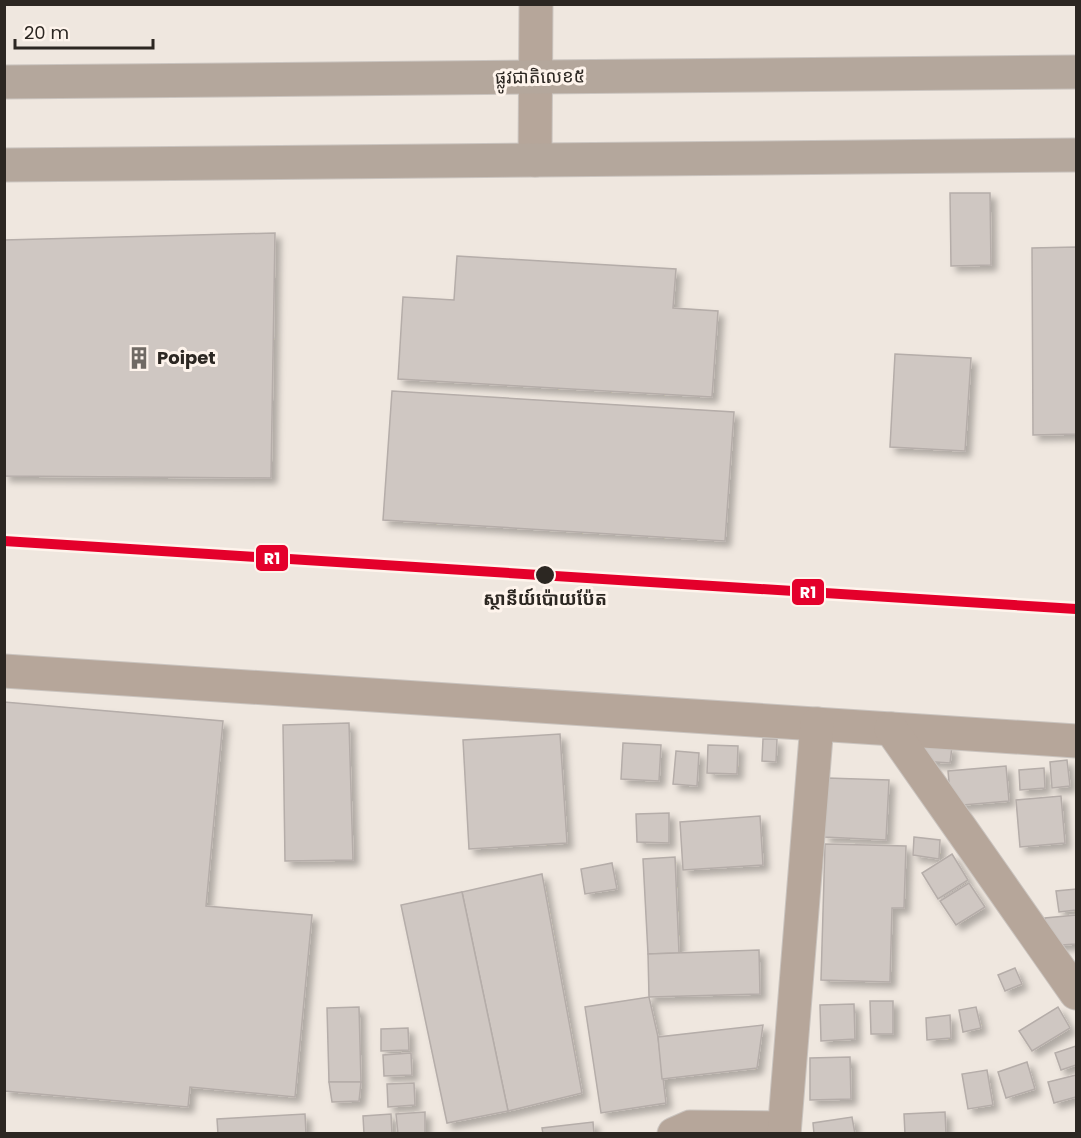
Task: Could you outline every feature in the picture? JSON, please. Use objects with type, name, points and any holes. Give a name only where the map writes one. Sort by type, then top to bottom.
[{"type":"highway","name":"ផ្លូវជាតិលេខ៥","points":[[4,82],[1077,72]]},
{"type":"highway","points":[[4,165],[1077,155]]},
{"type":"street","points":[[534,160],[536,4]]},
{"type":"street","points":[[4,671],[1077,741]]},
{"type":"street","points":[[674,1134],[690,1127],[784,1131],[818,724]]},
{"type":"street","points":[[891,729],[1077,993]]},
{"type":"building","points":[[950,193],[990,193],[991,265],[951,266]]},
{"type":"building","name":"Poipet","points":[[275,233],[271,478],[4,476],[4,240]]},
{"type":"building","points":[[1076,247],[1076,434],[1033,435],[1032,248]]},
{"type":"building","points":[[457,256],[676,269],[673,308],[718,311],[712,397],[398,379],[403,297],[454,300]]},
{"type":"building","points":[[895,354],[971,358],[965,451],[890,447]]},
{"type":"building","points":[[392,391],[734,412],[725,541],[383,520]]},
{"type":"building","points":[[4,702],[223,721],[206,906],[312,915],[295,1097],[190,1087],[188,1107],[4,1091]]},
{"type":"building","points":[[349,723],[353,860],[285,861],[283,725]]},
{"type":"building","points":[[560,734],[567,843],[469,849],[463,740]]},
{"type":"building","points":[[763,739],[777,739],[776,762],[762,761]]},
{"type":"building","points":[[623,743],[661,745],[659,781],[621,779]]},
{"type":"building","points":[[923,744],[952,747],[950,763],[921,761]]},
{"type":"building","points":[[708,745],[738,746],[737,774],[707,773]]},
{"type":"building","points":[[676,751],[699,753],[697,786],[673,784]]},
{"type":"building","points":[[1067,760],[1070,786],[1052,788],[1050,762]]},
{"type":"building","points":[[1006,766],[1009,801],[951,806],[948,771]]},
{"type":"building","points":[[1044,768],[1045,788],[1020,790],[1019,770]]},
{"type":"building","points":[[827,778],[889,780],[886,840],[824,837]]},
{"type":"building","points":[[1061,796],[1065,843],[1020,847],[1016,800]]},
{"type":"building","points":[[669,813],[669,843],[637,842],[636,814]]},
{"type":"building","points":[[760,816],[763,865],[683,870],[680,822]]},
{"type":"building","points":[[914,837],[940,840],[939,859],[913,855]]},
{"type":"building","points":[[825,844],[906,846],[904,908],[892,908],[890,982],[821,980]]},
{"type":"building","points":[[952,854],[968,880],[938,899],[922,873]]},
{"type":"building","points":[[675,857],[679,953],[648,954],[643,859]]},
{"type":"building","points":[[612,863],[617,889],[585,894],[581,869]]},
{"type":"building","points":[[542,874],[582,1093],[508,1111],[462,892]]},
{"type":"building","points":[[969,883],[985,907],[956,925],[940,901]]},
{"type":"building","points":[[1076,889],[1076,910],[1059,912],[1056,891]]},
{"type":"building","points":[[462,892],[508,1111],[447,1123],[401,905]]},
{"type":"building","points":[[1076,915],[1076,944],[1047,946],[1045,918]]},
{"type":"building","points":[[759,950],[760,994],[649,997],[648,954]]},
{"type":"building","points":[[1015,968],[1022,984],[1005,991],[998,975]]},
{"type":"building","points":[[649,997],[658,1037],[666,1103],[601,1113],[585,1007]]},
{"type":"building","points":[[870,1001],[893,1001],[893,1034],[871,1034]]},
{"type":"building","points":[[854,1004],[855,1039],[821,1041],[820,1005]]},
{"type":"building","points":[[359,1007],[361,1082],[329,1082],[327,1008]]},
{"type":"building","points":[[976,1007],[981,1028],[963,1032],[959,1010]]},
{"type":"building","points":[[1058,1007],[1070,1028],[1032,1051],[1019,1031]]},
{"type":"building","points":[[950,1015],[951,1038],[927,1040],[926,1018]]},
{"type":"building","points":[[763,1025],[757,1068],[662,1079],[658,1037]]},
{"type":"building","points":[[408,1028],[409,1050],[381,1051],[381,1029]]},
{"type":"building","points":[[1076,1046],[1076,1065],[1061,1070],[1055,1053]]},
{"type":"building","points":[[411,1053],[412,1075],[384,1076],[383,1055]]},
{"type":"building","points":[[850,1057],[851,1099],[810,1100],[810,1058]]},
{"type":"building","points":[[1027,1062],[1035,1089],[1006,1098],[998,1072]]},
{"type":"building","points":[[987,1070],[993,1105],[968,1109],[962,1074]]},
{"type":"building","points":[[1076,1075],[1076,1097],[1054,1103],[1048,1082]]},
{"type":"building","points":[[329,1082],[361,1082],[359,1101],[332,1102]]},
{"type":"building","points":[[414,1083],[415,1105],[388,1107],[387,1084]]},
{"type":"building","points":[[425,1112],[425,1134],[398,1134],[396,1114]]},
{"type":"building","points":[[945,1112],[946,1134],[905,1134],[904,1114]]},
{"type":"building","points":[[305,1114],[306,1134],[218,1134],[217,1119]]},
{"type":"building","points":[[391,1114],[392,1134],[364,1134],[363,1116]]},
{"type":"building","points":[[852,1117],[855,1134],[814,1134],[813,1123]]},
{"type":"building","points":[[593,1122],[594,1134],[543,1134],[542,1128]]},
{"type":"transit line","name":"R1","points":[[4,541],[1076,609]]},
{"type":"place","name":"Poipet","points":[[139,358]]},
{"type":"place","name":"ស្ថានីយ៍ប៉ោយប៉ែត","points":[[545,575]]}]
